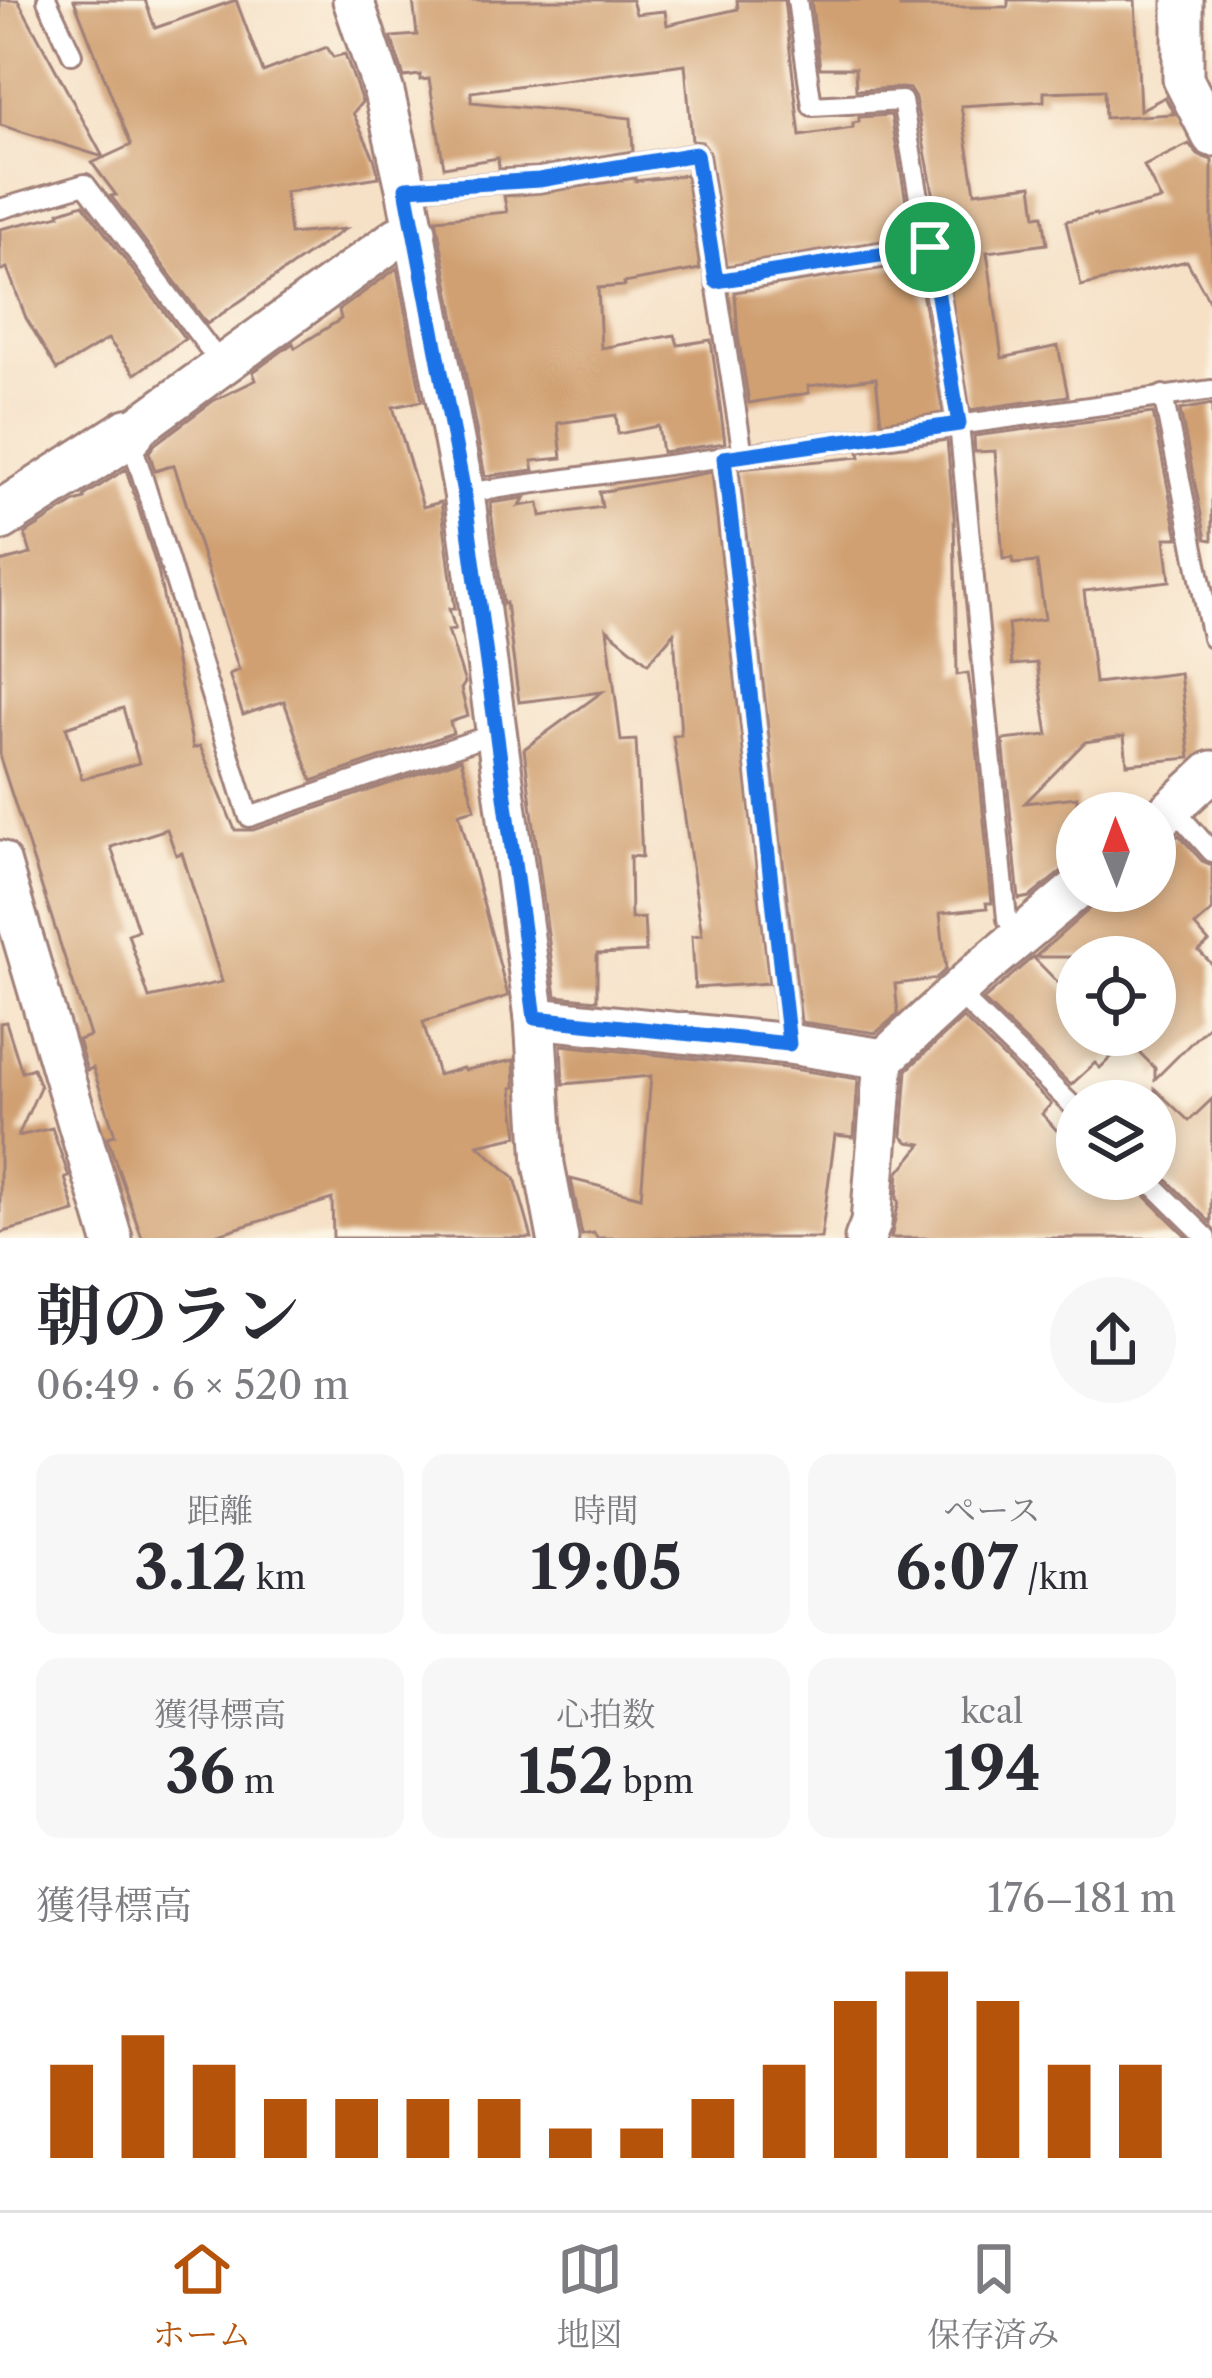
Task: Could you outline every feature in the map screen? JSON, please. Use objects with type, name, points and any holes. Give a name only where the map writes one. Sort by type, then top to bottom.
[{"type":"street","points":[[353,0],[384,92],[416,231],[464,493],[535,1018],[544,1164],[558,1238]]},
{"type":"street","points":[[1183,0],[1190,60],[1184,79],[1212,136]]},
{"type":"street","points":[[0,516],[129,433],[398,237],[416,231]]},
{"type":"street","points":[[1176,804],[1212,770]]},
{"type":"street","points":[[0,861],[112,1238]]},
{"type":"street","points":[[865,1238],[871,1223],[884,1059],[1056,907]]},
{"type":"street","points":[[535,1018],[789,1044],[884,1059]]},
{"type":"lane","points":[[47,0],[72,54]]},
{"type":"lane","points":[[797,0],[812,106],[902,101],[959,424],[1007,919],[1020,937]]},
{"type":"lane","points":[[406,188],[539,180],[696,154],[716,281],[789,1044]]},
{"type":"lane","points":[[0,209],[85,184],[221,364]]},
{"type":"lane","points":[[716,281],[930,247]]},
{"type":"lane","points":[[464,493],[1212,390]]},
{"type":"lane","points":[[1163,395],[1212,638]]},
{"type":"lane","points":[[129,433],[248,817],[496,733]]},
{"type":"lane","points":[[1176,825],[1212,852]]},
{"type":"lane","points":[[956,992],[1056,1090]]},
{"type":"lane","points":[[1168,1200],[1207,1238]]},
{"type":"building","points":[[0,0],[18,0],[103,157],[0,125]]},
{"type":"building","points":[[74,0],[145,0],[155,28],[236,0],[263,72],[327,47],[333,57],[345,54],[362,102],[353,113],[379,177],[285,192],[290,234],[345,229],[207,324],[111,196],[116,195],[92,163],[131,145]]},
{"type":"building","points":[[413,0],[632,0],[636,14],[665,11],[667,25],[738,9],[737,0],[784,0],[800,136],[853,128],[859,117],[891,115],[912,236],[727,266],[709,152],[702,142],[692,141],[685,64],[471,92],[471,102],[631,118],[633,151],[537,167],[499,169],[498,158],[444,167],[429,79],[404,77],[391,37],[417,35]]},
{"type":"building","points":[[811,0],[900,0],[900,7],[1008,7],[1008,0],[1135,0],[1140,110],[1165,97],[1174,114],[1105,118],[1104,90],[1044,92],[1044,101],[961,106],[975,192],[1032,185],[1036,216],[1043,215],[1047,244],[987,252],[1002,358],[1058,346],[1068,396],[970,410],[915,98],[902,88],[856,90],[855,68],[820,68]]},
{"type":"building","points":[[1189,144],[1198,155],[1212,160],[1212,306],[1187,261],[1081,286],[1066,221],[1161,200],[1144,166]]},
{"type":"building","points":[[686,175],[700,269],[598,288],[601,348],[675,335],[678,345],[711,340],[725,443],[662,452],[658,426],[618,434],[616,415],[558,423],[562,458],[532,461],[534,470],[485,476],[436,219],[507,212],[504,196]]},
{"type":"building","points":[[83,204],[185,339],[135,374],[108,339],[57,370],[26,318],[7,268],[0,271],[0,229],[60,215]]},
{"type":"building","points":[[917,263],[943,413],[881,422],[876,378],[808,386],[809,393],[749,403],[735,292]]},
{"type":"building","points":[[397,268],[422,401],[393,407],[423,507],[441,502],[455,609],[449,609],[455,629],[448,630],[465,683],[461,689],[468,716],[450,722],[453,733],[312,781],[284,701],[243,715],[229,674],[239,670],[174,465],[155,471],[149,452],[213,401],[256,380],[253,372],[293,343],[295,348],[341,319],[339,310]]},
{"type":"building","points":[[1212,404],[1212,540],[1206,539],[1180,410]]},
{"type":"building","points":[[1153,413],[1178,538],[1165,538],[1170,581],[1084,591],[1095,683],[1180,673],[1190,758],[1127,764],[1124,736],[1085,742],[1025,803],[1056,799],[1056,876],[1030,897],[1019,899],[1003,740],[1048,735],[1037,663],[1012,665],[1008,624],[1045,619],[1037,562],[1013,564],[1012,558],[1003,559],[995,451],[975,452],[974,436]]},
{"type":"building","points":[[947,440],[954,516],[957,675],[968,673],[992,903],[986,903],[987,908],[940,913],[946,969],[935,979],[895,984],[898,1014],[876,1033],[801,1022],[739,469],[860,457],[859,452]]},
{"type":"building","points":[[126,469],[158,571],[193,748],[200,746],[235,830],[253,830],[461,759],[475,809],[459,813],[508,996],[423,1022],[438,1075],[514,1060],[518,1136],[478,1145],[515,1178],[532,1238],[333,1238],[332,1199],[205,1238],[142,1238],[107,1137],[115,1135],[93,1068],[87,1070],[78,1040],[90,1036],[0,758],[0,562],[31,554],[25,534]],"holes":[[[123,708],[139,763],[82,779],[66,727]],[[167,829],[176,855],[182,853],[222,982],[149,998],[128,934],[138,930],[111,847]]]},
{"type":"building","points":[[712,472],[769,983],[695,988],[692,936],[702,935],[673,736],[681,735],[674,633],[648,663],[607,629],[621,741],[636,740],[642,857],[630,856],[631,919],[644,918],[646,952],[597,954],[597,1000],[556,996],[524,749],[602,692],[519,702],[490,503],[525,498],[519,506],[539,503],[541,516],[602,507],[599,492]]},
{"type":"building","points":[[1179,835],[1202,861],[1212,865],[1212,911],[1195,926],[1209,942],[1199,951],[1212,964],[1212,1022],[1155,1079],[1155,1068],[1143,1056],[1176,1056],[1176,936],[1059,936],[1086,912],[1176,912]]},
{"type":"building","points":[[1056,939],[1056,957],[1035,957]]},
{"type":"building","points":[[1033,957],[1056,981],[1056,1056],[1112,1056],[1100,1068],[1095,1063],[1076,1080],[1066,1080],[983,1000]]},
{"type":"building","points":[[963,1018],[1051,1104],[1042,1114],[1056,1130],[1056,1200],[1149,1200],[1188,1238],[891,1238],[899,1172],[922,1144],[902,1136],[907,1070]]},
{"type":"building","points":[[6,1022],[22,1072],[33,1068],[40,1087],[18,1136],[52,1128],[75,1212],[0,1233],[0,1023]]},
{"type":"building","points":[[561,1045],[858,1079],[854,1137],[835,1135],[821,1238],[582,1235],[571,1179],[641,1197],[651,1076],[563,1084]]},
{"type":"building","points":[[1212,1099],[1211,1223],[1176,1189],[1176,1109],[1189,1121]]},
{"type":"route","points":[[696,154],[716,281],[930,247],[959,424],[724,458],[789,1044],[535,1018],[464,493],[406,188],[539,180],[696,154]]}]
